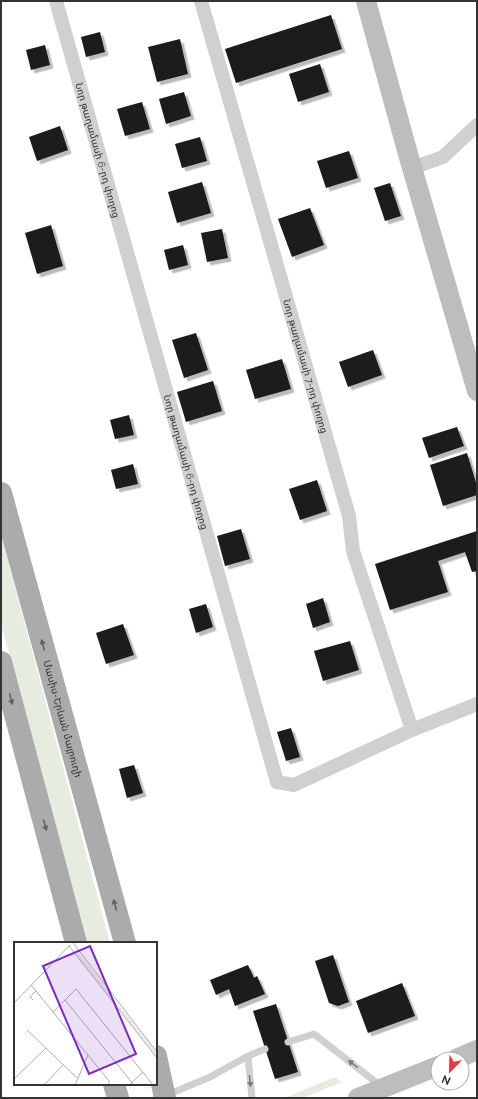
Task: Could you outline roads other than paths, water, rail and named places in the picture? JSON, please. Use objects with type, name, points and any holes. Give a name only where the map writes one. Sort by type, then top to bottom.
[{"type":"main road","points":[[366,1],[412,168],[477,391]]},
{"type":"main road","name":"Մասիս-Երևան մայրուղի","points":[[1,493],[125,942]]},
{"type":"main road","points":[[1,662],[76,942]]},
{"type":"main road","points":[[157,1061],[164,1097]]},
{"type":"main road","points":[[358,1098],[430,1069]]},
{"type":"main road","points":[[114,1085],[118,1098]]},
{"type":"street","name":"Նոր թաղամասի 6-րդ փողոց","points":[[56,1],[277,782],[294,785],[412,730]]},
{"type":"street","name":"Նոր թաղամասի 7-րդ փողոց","points":[[201,1],[349,516],[353,551],[412,730]]},
{"type":"street","points":[[412,168],[443,157],[477,125]]},
{"type":"street","points":[[412,730],[477,704]]},
{"type":"lane","points":[[288,1042],[314,1034],[384,1088]]},
{"type":"lane","points":[[164,1097],[210,1077],[248,1056],[265,1049]]},
{"type":"lane","points":[[248,1056],[252,1098]]}]
